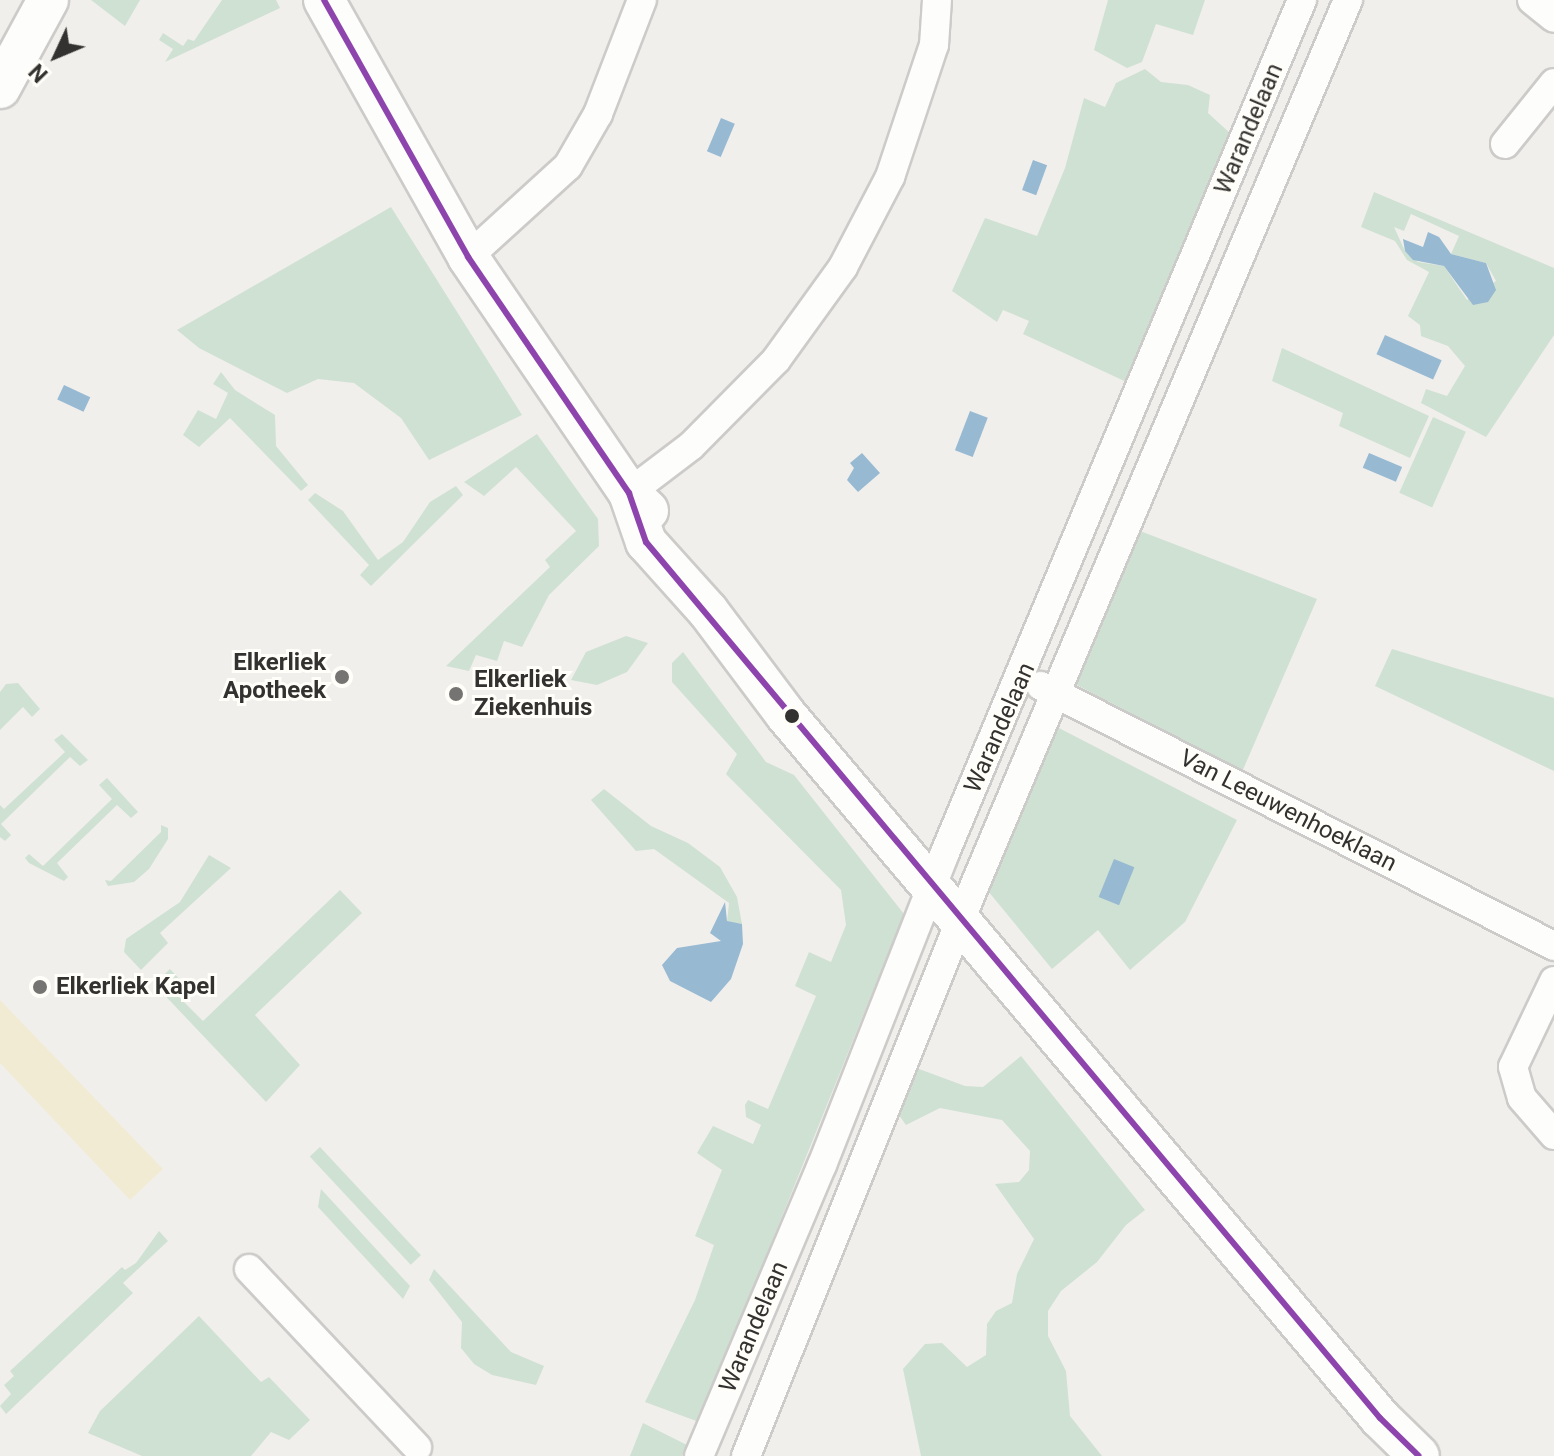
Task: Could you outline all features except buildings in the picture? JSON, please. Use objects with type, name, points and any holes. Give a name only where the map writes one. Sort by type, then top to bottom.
[{"type":"street","points":[[0,88],[48,0]]},
{"type":"street","points":[[324,0],[468,257],[629,493],[646,542],[708,611],[786,715],[1380,1418],[1419,1456]]},
{"type":"street","points":[[468,257],[568,166],[598,114],[642,0]]},
{"type":"street","points":[[629,493],[691,446],[776,360],[843,267],[890,177],[934,45],[937,0]]},
{"type":"street","name":"Warandelaan","points":[[699,1456],[822,1165],[932,885],[1022,677],[1302,0]]},
{"type":"street","name":"Warandelaan","points":[[746,1456],[961,920],[1348,0]]},
{"type":"street","points":[[1532,0],[1554,18]]},
{"type":"street","points":[[1505,144],[1554,83]]},
{"type":"street","name":"Van Leeuwenhoeklaan","points":[[1022,677],[1554,946]]},
{"type":"street","points":[[1554,981],[1513,1067],[1522,1098],[1554,1135]]},
{"type":"street","points":[[249,1269],[417,1447]]},
{"type":"street","points":[[1380,1418],[1397,1456]]},
{"type":"green space","points":[[91,0],[140,0],[125,26]]},
{"type":"green space","points":[[222,0],[276,0],[280,8],[165,62],[173,49],[159,40],[163,33],[183,46],[188,39],[194,41]]},
{"type":"green space","points":[[1108,0],[1205,0],[1193,35],[1156,24],[1142,62],[1127,68],[1094,50]]},
{"type":"green space","points":[[1145,69],[1161,82],[1188,85],[1210,95],[1208,113],[1231,134],[1133,385],[1023,334],[1029,321],[1003,310],[997,322],[952,291],[985,218],[1037,236],[1065,168],[1084,98],[1105,107],[1116,83]]},
{"type":"green space","points":[[1374,192],[1554,268],[1554,335],[1486,437],[1421,403],[1426,389],[1447,396],[1465,366],[1448,346],[1421,336],[1420,325],[1408,316],[1429,272],[1407,260],[1395,241],[1361,227]],"holes":[[[1411,214],[1459,236],[1451,254],[1486,263],[1496,281],[1467,300],[1444,266],[1418,262],[1405,251],[1394,227],[1404,231]]]},
{"type":"green space","points":[[391,207],[522,415],[429,460],[401,418],[354,383],[318,379],[287,393],[199,348],[177,330]]},
{"type":"green space","points":[[1282,348],[1429,416],[1410,458],[1339,426],[1343,413],[1272,381]]},
{"type":"green space","points":[[221,372],[235,390],[275,415],[276,446],[308,485],[301,491],[230,418],[199,447],[183,435],[198,410],[216,419],[228,393],[213,384]]},
{"type":"green space","points":[[1433,417],[1466,432],[1432,507],[1399,493]]},
{"type":"green space","points":[[537,434],[598,519],[599,546],[549,595],[522,647],[504,641],[497,661],[476,655],[469,671],[446,666],[550,567],[545,560],[576,531],[516,467],[484,496],[464,482]]},
{"type":"green space","points":[[456,486],[463,495],[371,586],[360,575],[369,565],[308,500],[315,493],[343,511],[378,560],[403,542],[430,502]]},
{"type":"green space","points":[[1135,529],[1317,599],[1242,772],[1075,684]]},
{"type":"green space","points":[[626,636],[648,643],[627,672],[597,685],[571,680],[586,652]]},
{"type":"green space","points":[[1392,649],[1554,698],[1554,771],[1375,686]]},
{"type":"green space","points":[[683,652],[766,762],[794,775],[904,914],[699,1422],[645,1402],[695,1300],[714,1245],[695,1236],[722,1170],[697,1153],[713,1126],[753,1144],[761,1125],[746,1117],[745,1105],[748,1100],[768,1109],[816,996],[795,986],[809,952],[831,962],[846,925],[841,890],[726,774],[737,754],[672,682],[672,663]]},
{"type":"green space","points":[[18,683],[40,709],[32,717],[23,707],[0,730],[0,692],[6,684]]},
{"type":"green space","points":[[1057,727],[1237,820],[1185,922],[1130,970],[1098,930],[1052,969],[988,891]]},
{"type":"green space","points":[[62,734],[88,760],[80,766],[70,757],[1,824],[11,835],[5,841],[0,837],[0,805],[4,809],[65,752],[54,740]]},
{"type":"green space","points":[[107,778],[138,812],[131,818],[117,805],[57,863],[68,877],[64,881],[29,863],[25,858],[29,854],[43,866],[112,799],[99,785]]},
{"type":"green space","points":[[604,789],[651,826],[688,843],[720,867],[737,897],[742,924],[727,922],[729,903],[654,849],[636,851],[591,800]]},
{"type":"green space","points":[[161,825],[168,828],[168,839],[149,869],[134,882],[108,886],[105,880],[111,881],[161,832]]},
{"type":"green space","points":[[209,855],[231,868],[160,933],[168,943],[141,970],[124,952],[126,939],[180,902]]},
{"type":"green space","points":[[340,890],[362,913],[255,1015],[300,1065],[266,1102],[154,984],[170,969],[185,985],[176,994],[203,1021]]},
{"type":"green space","points":[[1021,1056],[1145,1210],[1126,1225],[1097,1262],[1061,1291],[1048,1311],[1048,1336],[1066,1371],[1070,1416],[1102,1456],[921,1456],[903,1369],[925,1344],[942,1343],[967,1367],[986,1355],[987,1324],[996,1311],[1012,1303],[1017,1274],[1034,1239],[995,1184],[1019,1182],[1029,1170],[1030,1151],[1002,1120],[940,1108],[906,1125],[896,1111],[911,1066],[965,1086],[983,1087]]},
{"type":"green space","points":[[320,1147],[421,1255],[411,1265],[310,1157]]},
{"type":"green space","points":[[321,1189],[410,1286],[403,1299],[318,1207]]},
{"type":"green space","points":[[159,1231],[168,1241],[123,1283],[133,1293],[6,1414],[0,1406],[11,1394],[4,1385],[14,1376],[10,1371],[122,1267],[125,1270],[136,1263]]},
{"type":"green space","points":[[434,1269],[511,1352],[544,1366],[536,1385],[492,1375],[474,1364],[461,1348],[462,1322],[429,1280]]},
{"type":"green space","points":[[199,1316],[261,1382],[269,1377],[310,1420],[289,1440],[271,1432],[251,1456],[142,1456],[88,1433],[100,1411]]},
{"type":"green space","points":[[643,1423],[687,1445],[682,1456],[630,1456]]},
{"type":"sand","points":[[0,1000],[163,1169],[130,1200],[0,1063]]},
{"type":"water","points":[[721,118],[735,124],[721,157],[707,151]]},
{"type":"water","points":[[1033,160],[1047,165],[1036,195],[1022,190]]},
{"type":"water","points":[[1428,232],[1439,237],[1451,254],[1486,263],[1496,290],[1488,302],[1473,305],[1444,266],[1413,260],[1405,251],[1403,239],[1423,247]]},
{"type":"water","points":[[1385,335],[1442,360],[1433,379],[1376,354]]},
{"type":"water","points":[[64,385],[90,397],[84,412],[57,400]]},
{"type":"water","points":[[970,411],[988,418],[973,457],[955,450]]},
{"type":"water","points":[[862,453],[880,473],[858,492],[847,480],[854,468],[850,463]]},
{"type":"water","points":[[1369,453],[1402,467],[1396,482],[1363,468]]},
{"type":"water","points":[[1114,859],[1134,867],[1119,905],[1099,897]]},
{"type":"water","points":[[725,902],[727,921],[742,924],[743,944],[731,979],[711,1002],[670,981],[662,965],[677,948],[721,941],[710,933]]},
{"type":"transit line","points":[[324,0],[468,257],[629,493],[646,542],[1380,1418],[1419,1456]]},
{"type":"place","name":"Elkerliek Apotheek","points":[[342,677]]},
{"type":"place","name":"Elkerliek Ziekenhuis","points":[[456,694]]},
{"type":"place","name":"Elkerliek Kapel","points":[[40,987]]}]
